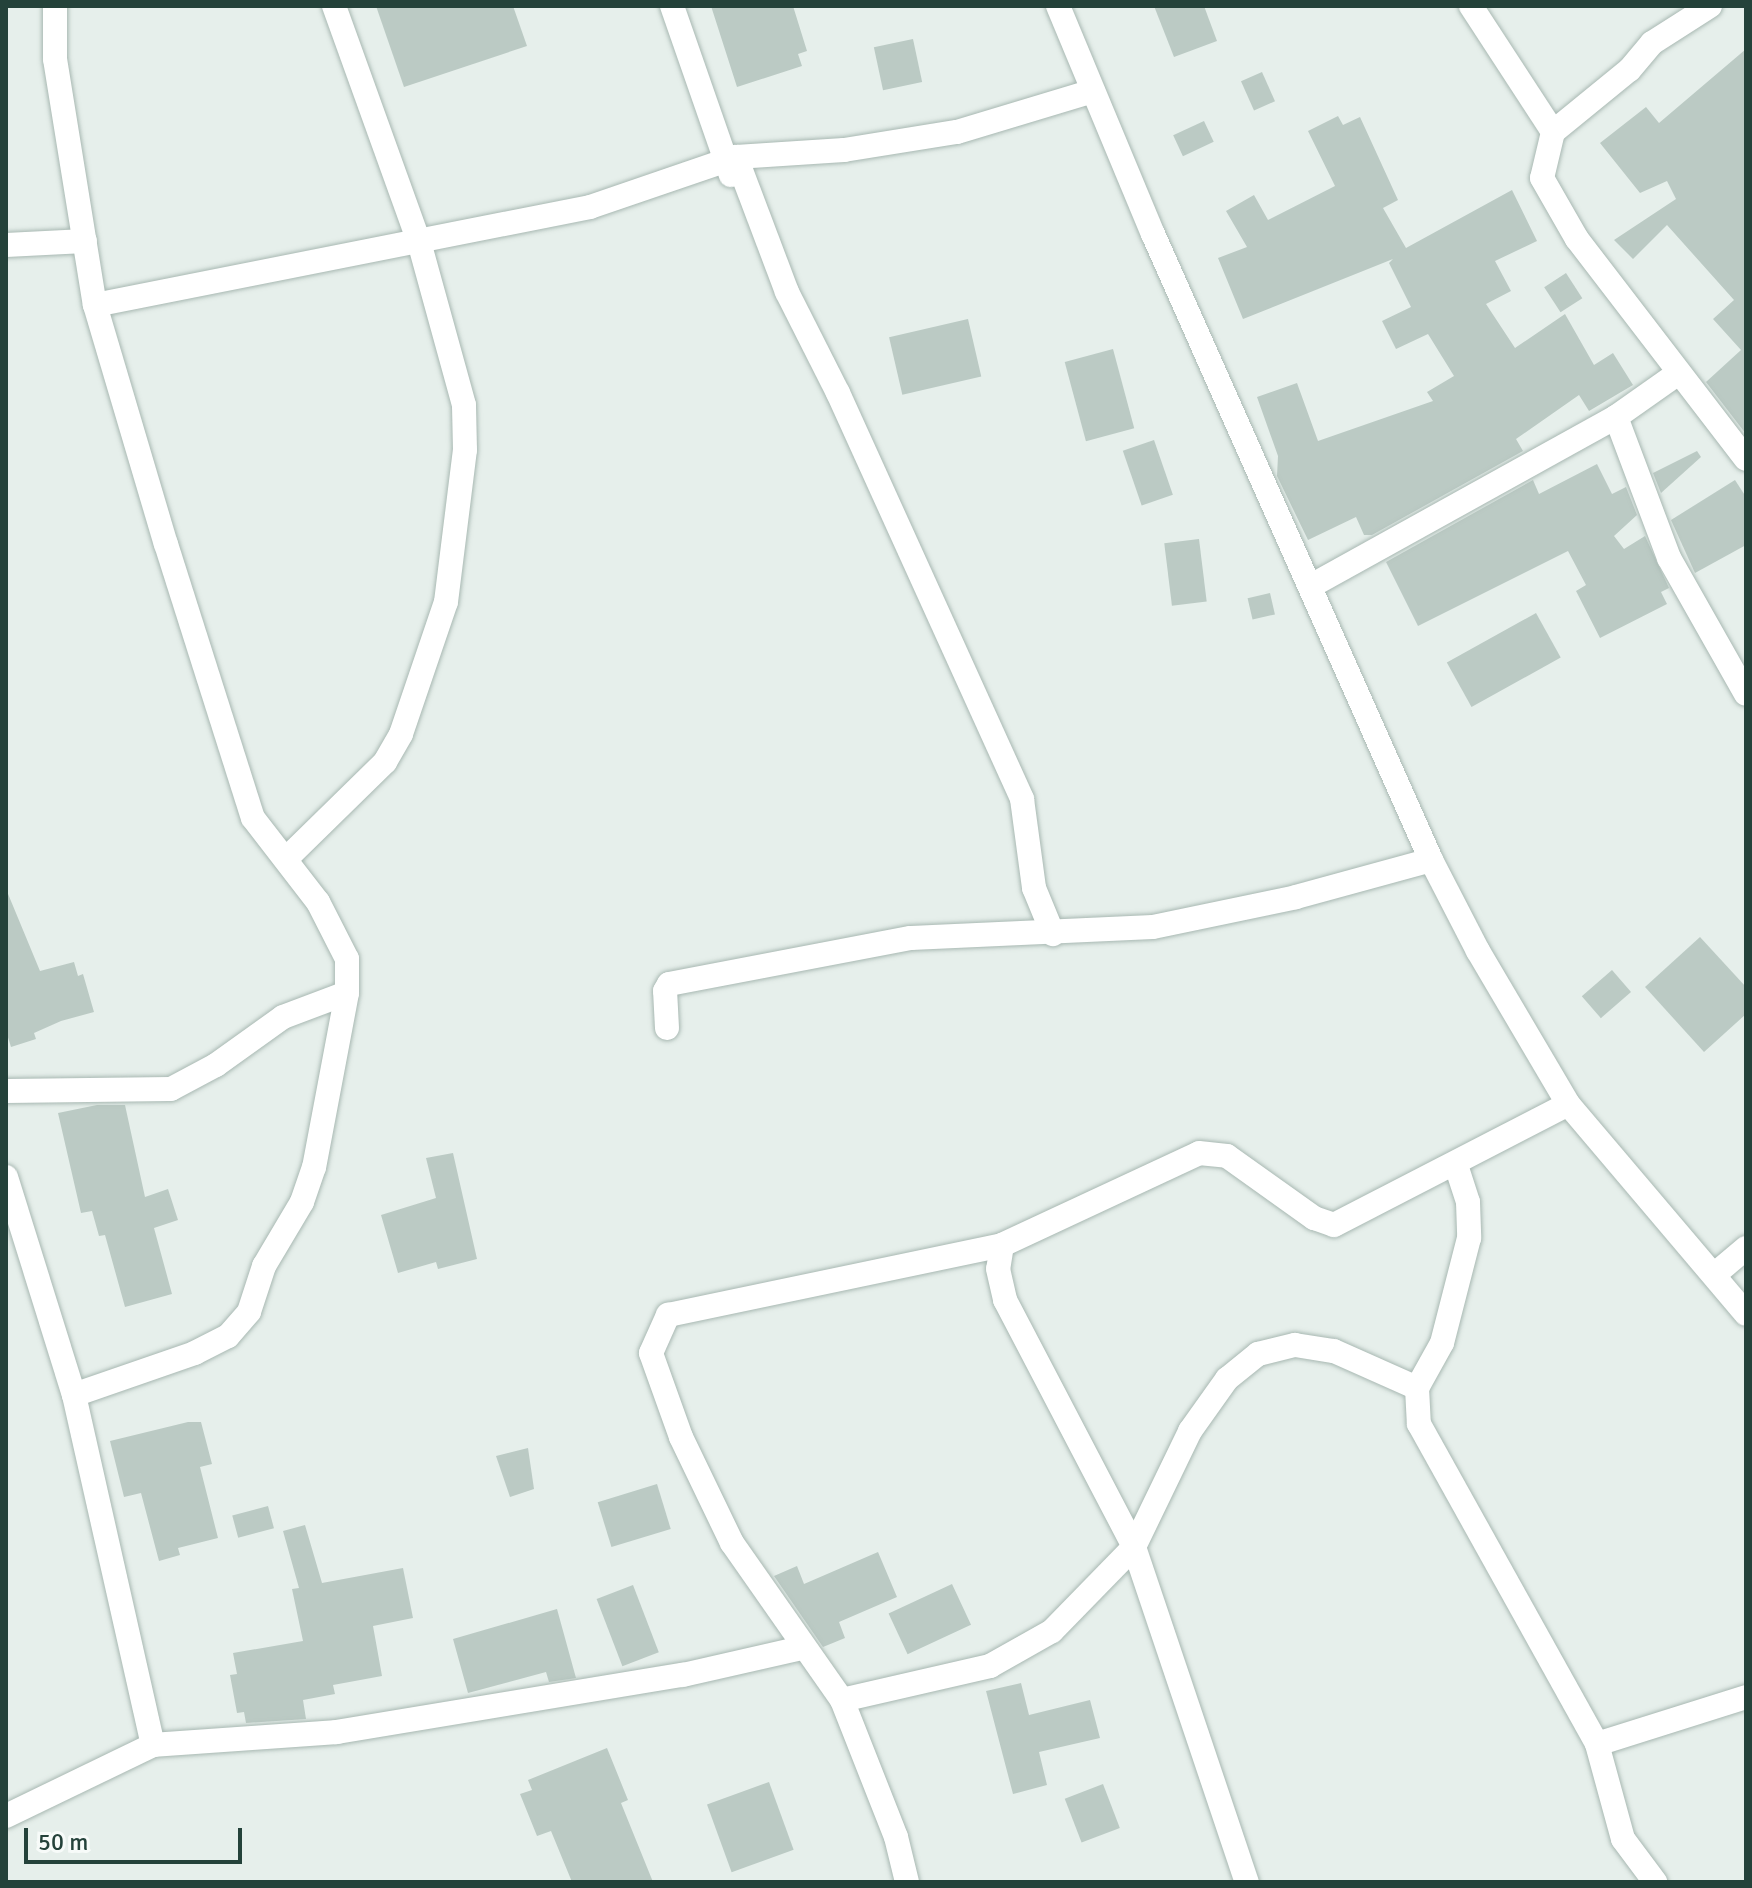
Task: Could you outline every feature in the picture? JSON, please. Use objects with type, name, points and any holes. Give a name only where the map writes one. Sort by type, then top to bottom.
[{"type":"street","points":[[55,6],[55,59],[95,305],[253,818],[318,902],[347,959],[347,993],[314,1167],[302,1202],[264,1266],[249,1312],[228,1336],[195,1353],[74,1395]]},
{"type":"street","points":[[286,859],[385,762],[401,734],[446,602],[465,450],[464,405],[419,242],[334,6]]},
{"type":"street","points":[[672,6],[730,159],[787,292],[838,393],[1022,799],[1034,888],[1053,934]]},
{"type":"street","points":[[1058,6],[1431,860],[1478,951],[1568,1104],[1746,1314]]},
{"type":"street","points":[[1471,6],[1553,132]]},
{"type":"street","points":[[1710,6],[1652,43],[1629,70],[1553,132],[1542,178],[1577,239],[1677,374],[1746,459]]},
{"type":"street","points":[[95,305],[590,207],[730,159],[844,150],[957,132],[1093,91]]},
{"type":"street","points":[[730,159],[741,195]]},
{"type":"street","points":[[6,245],[85,241]]},
{"type":"street","points":[[1311,586],[1616,417],[1677,374]]},
{"type":"street","points":[[1616,417],[1669,558],[1746,694]]},
{"type":"street","points":[[667,1028],[665,991],[669,984],[911,938],[1053,934],[1153,927],[1296,897],[1431,860]]},
{"type":"street","points":[[6,1091],[171,1089],[216,1065],[283,1017],[347,993]]},
{"type":"street","points":[[907,1882],[896,1837],[842,1700],[802,1648],[732,1543],[681,1437],[651,1353],[658,1329],[668,1315],[685,1308],[1002,1245],[1199,1153],[1227,1156],[1314,1218],[1334,1225],[1456,1165],[1568,1104]]},
{"type":"street","points":[[1456,1165],[1468,1202],[1469,1238],[1442,1343],[1417,1388],[1419,1424],[1597,1744],[1623,1839],[1655,1882]]},
{"type":"street","points":[[6,1177],[74,1395],[153,1745]]},
{"type":"street","points":[[1002,1245],[998,1269],[1005,1300],[1134,1547],[1247,1882]]},
{"type":"street","points":[[1714,1275],[1746,1248]]},
{"type":"street","points":[[842,1700],[990,1666],[1021,1652],[1052,1631],[1134,1547],[1190,1431],[1227,1379],[1258,1354],[1295,1345],[1334,1351],[1417,1388]]},
{"type":"street","points":[[6,1816],[153,1745],[337,1732],[683,1675],[802,1648]]},
{"type":"street","points":[[1597,1744],[1746,1697]]},
{"type":"building","points":[[376,6],[513,6],[527,46],[404,87]]},
{"type":"building","points":[[711,6],[793,6],[807,51],[798,54],[802,66],[737,87]]},
{"type":"building","points":[[1154,6],[1204,6],[1217,41],[1174,57]]},
{"type":"building","points":[[913,39],[922,82],[883,90],[874,47]]},
{"type":"building","points":[[1746,49],[1746,434],[1706,382],[1741,350],[1713,319],[1734,300],[1667,225],[1633,259],[1614,240],[1676,199],[1667,181],[1640,193],[1600,143],[1646,107],[1659,123]]},
{"type":"building","points":[[1262,72],[1275,101],[1254,111],[1241,81]]},
{"type":"building","points":[[1338,116],[1343,125],[1360,117],[1398,200],[1383,208],[1406,248],[1512,190],[1537,241],[1495,261],[1511,291],[1486,304],[1515,348],[1565,314],[1594,365],[1613,353],[1633,385],[1589,411],[1579,395],[1516,439],[1523,451],[1372,535],[1364,535],[1356,517],[1308,540],[1277,476],[1278,456],[1257,397],[1297,383],[1318,441],[1433,401],[1427,392],[1454,376],[1428,334],[1396,349],[1382,321],[1411,307],[1389,263],[1393,259],[1243,319],[1218,258],[1247,247],[1226,211],[1254,195],[1268,220],[1335,186],[1308,131]]},
{"type":"building","points":[[1204,121],[1214,142],[1183,156],[1173,135]]},
{"type":"building","points":[[1566,273],[1582,298],[1561,312],[1544,287]]},
{"type":"building","points":[[968,319],[981,376],[902,395],[889,337]]},
{"type":"building","points":[[1113,349],[1134,428],[1086,441],[1065,362]]},
{"type":"building","points":[[1154,440],[1173,495],[1142,506],[1123,451]]},
{"type":"building","points":[[1697,451],[1701,457],[1661,493],[1653,473]]},
{"type":"building","points":[[1597,464],[1612,494],[1626,487],[1637,515],[1614,536],[1624,549],[1645,536],[1669,588],[1661,592],[1667,604],[1600,638],[1576,591],[1586,585],[1568,551],[1418,626],[1386,562],[1533,480],[1539,494]]},
{"type":"building","points":[[1735,480],[1746,497],[1746,545],[1695,573],[1671,520]]},
{"type":"building","points":[[1199,539],[1207,602],[1172,606],[1164,543]]},
{"type":"building","points":[[1270,593],[1275,614],[1253,620],[1248,598]]},
{"type":"building","points":[[1536,613],[1561,658],[1472,707],[1447,662]]},
{"type":"building","points":[[6,889],[40,971],[74,962],[78,976],[83,974],[94,1012],[61,1021],[34,1033],[36,1039],[11,1047],[6,1031]]},
{"type":"building","points":[[1700,937],[1746,987],[1746,1014],[1704,1052],[1645,987]]},
{"type":"building","points":[[1612,970],[1631,992],[1601,1018],[1582,996]]},
{"type":"building","points":[[97,1105],[125,1105],[145,1197],[168,1189],[178,1220],[154,1228],[172,1294],[125,1307],[105,1235],[99,1236],[92,1211],[81,1213],[58,1113]]},
{"type":"building","points":[[453,1153],[477,1259],[438,1269],[436,1262],[398,1273],[381,1215],[436,1198],[426,1158]]},
{"type":"building","points":[[188,1422],[201,1422],[212,1464],[200,1467],[218,1538],[178,1548],[180,1555],[159,1561],[141,1493],[124,1497],[110,1441]]},
{"type":"building","points":[[528,1448],[534,1489],[510,1497],[496,1456]]},
{"type":"building","points":[[657,1484],[671,1529],[611,1547],[598,1502]]},
{"type":"building","points":[[268,1506],[274,1528],[238,1538],[232,1516]]},
{"type":"building","points":[[305,1525],[322,1583],[403,1568],[413,1618],[373,1626],[382,1676],[333,1685],[335,1694],[303,1700],[306,1719],[246,1723],[244,1712],[237,1713],[230,1675],[237,1674],[233,1653],[303,1641],[292,1589],[299,1588],[283,1531]]},
{"type":"building","points":[[878,1552],[897,1597],[839,1622],[845,1638],[823,1647],[774,1576],[797,1566],[804,1584]]},
{"type":"building","points":[[952,1584],[971,1625],[908,1654],[889,1614]]},
{"type":"building","points":[[633,1585],[659,1652],[622,1666],[597,1599]]},
{"type":"building","points":[[557,1609],[576,1678],[549,1682],[546,1672],[468,1693],[453,1639]]},
{"type":"building","points":[[1021,1683],[1029,1715],[1090,1700],[1100,1738],[1039,1752],[1047,1785],[1013,1794],[986,1691]]},
{"type":"building","points":[[607,1748],[628,1800],[621,1803],[653,1882],[572,1882],[551,1831],[537,1836],[520,1794],[532,1790],[528,1780]]},
{"type":"building","points":[[769,1782],[794,1850],[732,1872],[707,1805]]},
{"type":"building","points":[[1103,1784],[1120,1828],[1082,1843],[1065,1799]]}]
